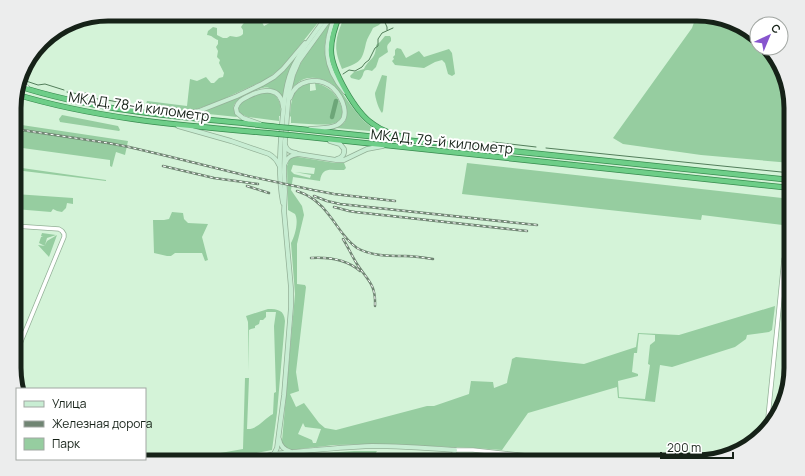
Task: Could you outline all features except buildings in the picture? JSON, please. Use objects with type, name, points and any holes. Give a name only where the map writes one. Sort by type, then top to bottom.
[{"type":"highway","points":[[337,21],[332,35],[330,51],[333,64],[352,100],[362,114],[374,125],[385,131],[413,140]]},
{"type":"highway","name":"МКАД, 78-й километр","points":[[24,88],[94,105],[163,115],[263,125]]},
{"type":"highway","name":"МКАД, 78-й километр","points":[[22,96],[90,112],[134,119],[261,133]]},
{"type":"highway","name":"МКАД, 79-й километр","points":[[263,125],[784,179]]},
{"type":"highway","name":"МКАД, 79-й километр","points":[[261,133],[784,187]]},
{"type":"main road","points":[[274,454],[277,448],[284,395],[291,307],[291,288],[281,194],[280,168],[283,116],[287,85],[293,66],[323,21]]},
{"type":"main road","points":[[284,211],[285,141],[291,82],[299,62],[328,21]]},
{"type":"main road","points":[[333,21],[326,46],[328,60],[332,73],[352,100]]},
{"type":"main road","points":[[163,115],[199,111],[237,96],[268,80],[283,69],[316,31]]},
{"type":"main road","points":[[288,104],[291,95],[298,85],[306,82],[316,81],[323,83],[330,86],[338,95],[344,106],[345,112],[341,122],[332,127],[304,129]]},
{"type":"main road","points":[[263,125],[243,118],[237,113],[236,108],[240,101],[262,90],[271,91],[278,96],[282,103],[283,116]]},
{"type":"main road","points":[[164,123],[231,141],[269,154],[277,160],[280,168]]},
{"type":"main road","points":[[285,141],[287,148],[292,152],[336,159],[341,157],[344,154],[343,146],[328,140]]},
{"type":"main road","points":[[284,172],[286,160],[294,154],[344,160],[367,149],[386,146]]},
{"type":"main road","points":[[279,432],[281,445],[285,449],[292,452]]},
{"type":"main road","points":[[274,454],[342,447],[373,446],[455,450],[454,455]]},
{"type":"street","points":[[24,86],[39,92]]},
{"type":"street","points":[[21,227],[59,230],[64,232],[64,237],[21,341]]},
{"type":"street","points":[[767,420],[784,259]]},
{"type":"street","points":[[455,450],[473,450],[522,455]]},
{"type":"street","points":[[269,455],[274,454]]},
{"type":"green space","points":[[243,21],[262,21],[264,26],[273,21],[319,21],[280,69],[267,79],[217,102],[194,110],[181,111],[156,108],[146,104],[147,101],[187,106],[190,79],[197,81],[206,77],[211,83],[214,83],[219,78],[223,77],[224,73],[219,63],[220,60],[217,57],[218,51],[216,47],[218,40],[207,35],[208,31],[213,27],[217,28],[217,35],[223,38],[240,36],[243,34],[241,27],[245,22]]},
{"type":"green space","points":[[343,21],[383,21],[373,28],[361,58],[353,65],[342,69],[338,60],[336,49],[340,28]]},
{"type":"green space","points":[[694,21],[720,24],[741,33],[749,38],[749,56],[767,56],[772,64],[781,85],[784,102],[784,162],[701,155],[623,144],[613,138],[692,28]]},
{"type":"green space","points":[[330,22],[325,49],[328,65],[336,83],[365,122],[381,132],[336,128],[344,123],[347,113],[346,107],[341,95],[333,85],[323,79],[308,78],[292,88],[294,79],[302,61],[312,45]]},
{"type":"green space","points":[[385,36],[390,36],[391,38],[391,41],[387,46],[388,52],[379,58],[376,67],[372,71],[364,71],[359,80],[351,78],[350,76],[354,72],[364,69],[375,54],[376,45]]},
{"type":"green space","points":[[397,48],[401,49],[406,58],[419,51],[424,57],[449,49],[452,53],[455,74],[452,76],[448,74],[445,63],[442,60],[424,68],[395,65],[392,61]]},
{"type":"green space","points":[[297,55],[288,77],[283,100],[274,90],[264,88],[247,94],[236,102],[234,105],[234,111],[237,117],[199,113],[237,98],[269,82],[282,72]]},
{"type":"green space","points":[[382,75],[387,76],[382,113],[377,104],[375,93]]},
{"type":"green space","points":[[309,83],[310,91],[316,90],[315,83],[322,85],[332,92],[339,100],[342,115],[337,122],[322,125],[291,123],[290,111],[292,100],[299,88]]},
{"type":"green space","points":[[259,93],[270,93],[276,96],[280,105],[281,113],[281,116],[279,116],[279,121],[248,117],[239,112],[238,106],[242,101]]},
{"type":"green space","points":[[62,115],[118,126],[120,130],[60,122],[59,119]]},
{"type":"green space","points":[[21,125],[128,141],[125,155],[116,152],[112,167],[110,166],[110,160],[21,148]]},
{"type":"green space","points":[[293,157],[298,157],[344,163],[346,168],[344,170],[326,171],[321,176],[320,181],[293,177],[291,190],[302,206],[304,215],[297,244],[297,284],[305,285],[306,287],[296,372],[299,391],[290,394],[296,407],[304,403],[319,423],[325,428],[336,430],[427,406],[434,406],[469,394],[471,381],[493,382],[494,388],[507,383],[512,359],[516,357],[584,364],[636,347],[638,333],[679,335],[775,306],[772,330],[769,332],[747,335],[746,339],[735,347],[672,367],[660,365],[655,402],[618,398],[617,387],[528,413],[502,450],[376,444],[334,445],[291,450],[286,449],[282,444],[282,441],[295,294],[291,243],[297,224],[295,214],[288,210],[287,166],[289,160]],"holes":[[[293,165],[315,168],[314,174],[295,172],[311,175],[310,178],[294,174],[291,171]],[[639,334],[655,335],[655,341],[650,345],[648,364],[650,365],[645,399],[619,397],[618,381],[638,376],[638,374],[632,372],[634,353],[637,353]],[[303,423],[305,427],[321,429],[316,443],[313,443],[312,440],[298,434]]]},
{"type":"green space","points":[[467,163],[784,198],[784,225],[702,215],[701,220],[462,194]]},
{"type":"green space","points":[[21,168],[106,180],[21,171]]},
{"type":"green space","points":[[21,194],[73,198],[73,204],[67,203],[66,208],[62,212],[53,209],[51,212],[21,210]]},
{"type":"green space","points":[[172,212],[183,213],[184,219],[188,223],[208,224],[202,237],[208,260],[205,261],[202,253],[175,253],[171,256],[167,256],[154,253],[153,220],[169,219]]},
{"type":"green space","points":[[42,233],[56,235],[47,238],[45,245],[47,241],[57,235],[49,257],[38,245],[45,246],[39,243],[41,237],[43,237],[41,236]]},
{"type":"green space","points":[[268,309],[275,309],[282,312],[285,321],[277,413],[272,450],[247,455],[209,455],[243,449],[245,378],[249,378],[247,429],[258,426],[273,414],[274,393],[276,392],[274,326],[276,312],[266,312],[266,317],[263,320],[260,320],[259,324],[255,326],[255,328],[249,330],[249,371],[248,322],[246,316]]},
{"type":"green space","points":[[354,451],[377,451],[374,455],[299,455]]},
{"type":"waterway","points":[[384,21],[387,30]]},
{"type":"waterway","points":[[343,74],[349,70],[355,71],[362,67],[369,60],[375,48],[378,46],[378,39],[382,33],[393,28]]},
{"type":"waterway","points":[[26,81],[38,85],[45,84],[64,90]]},
{"type":"waterway","points":[[67,92],[79,94],[86,93]]},
{"type":"waterway","points":[[90,97],[98,99]]},
{"type":"waterway","points":[[107,100],[129,104]]},
{"type":"waterway","points":[[332,117],[336,101]]},
{"type":"waterway","points":[[493,142],[536,147]]},
{"type":"waterway","points":[[546,148],[784,172]]},
{"type":"railway","points":[[21,130],[129,147],[248,176],[334,194],[395,201]]},
{"type":"railway","points":[[163,166],[214,178],[258,184]]},
{"type":"railway","points":[[247,186],[269,193]]},
{"type":"railway","points":[[297,191],[311,197],[319,204],[345,237],[362,251],[380,255],[412,256],[433,259]]},
{"type":"railway","points":[[314,196],[340,204],[537,225]]},
{"type":"railway","points":[[334,207],[355,212],[527,231]]},
{"type":"railway","points":[[343,239],[373,288],[375,306]]},
{"type":"railway","points":[[311,258],[324,258],[343,261],[360,271]]}]
